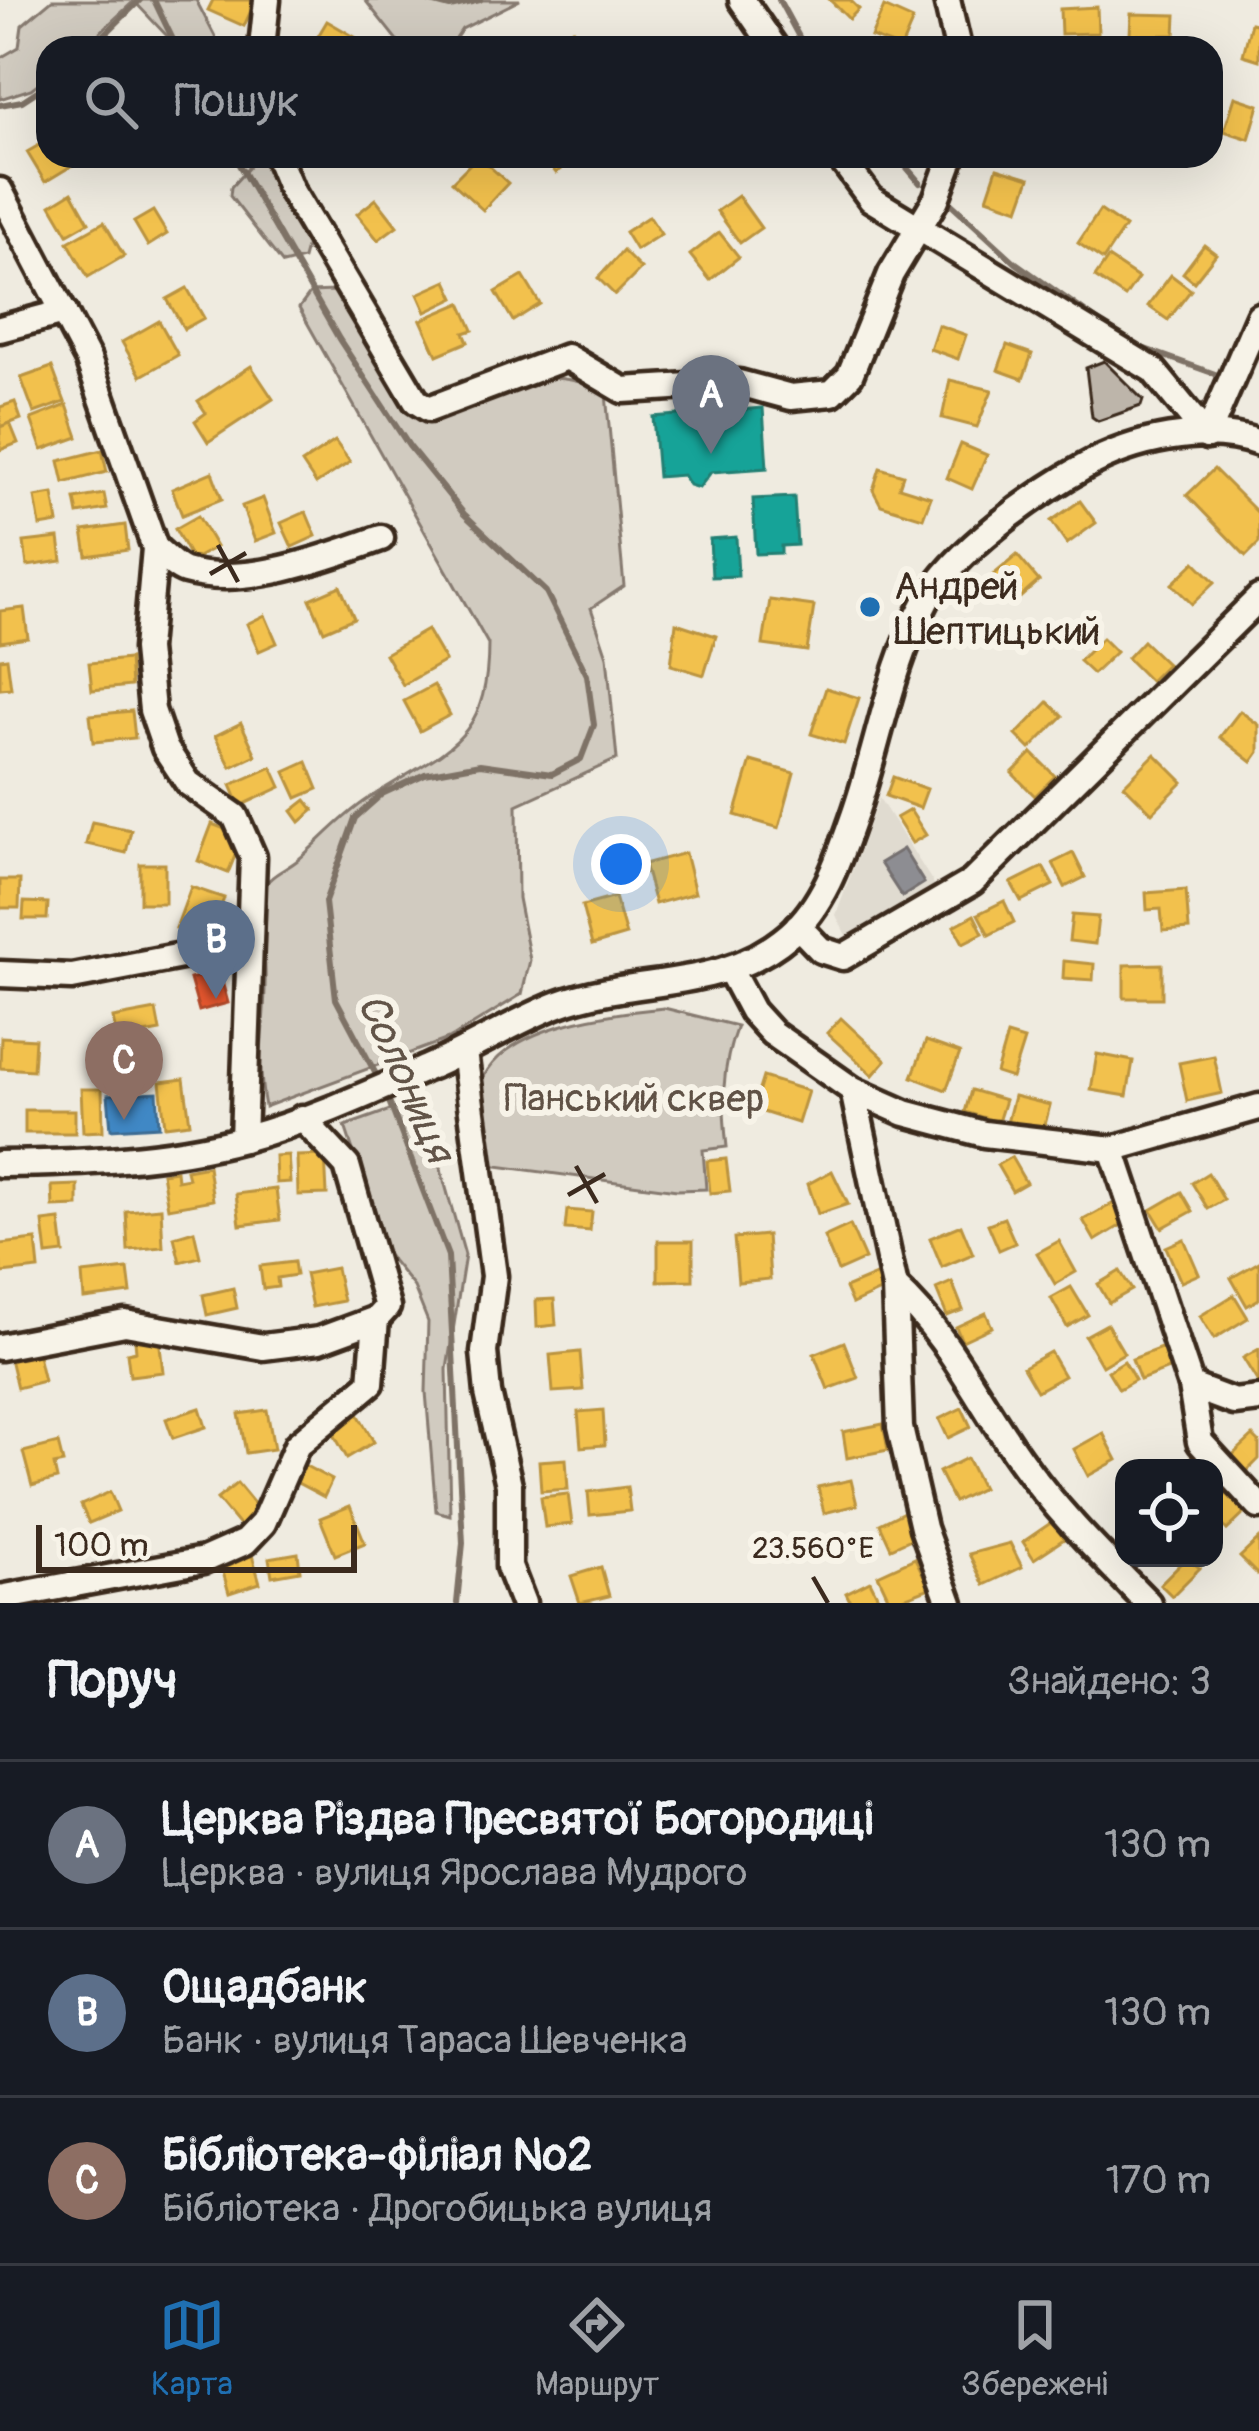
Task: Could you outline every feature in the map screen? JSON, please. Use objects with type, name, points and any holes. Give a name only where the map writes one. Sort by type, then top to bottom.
[{"type":"street","points":[[263,36],[266,0]]},
{"type":"street","points":[[742,0],[767,36]]},
{"type":"street","points":[[956,5],[957,36]]},
{"type":"street","points":[[282,168],[416,401],[429,409],[567,357],[623,391],[739,383],[791,397],[832,392],[850,374],[891,274],[919,230],[947,168]]},
{"type":"street","points":[[848,168],[871,199],[1153,370],[1207,436]]},
{"type":"street","points":[[0,191],[100,388],[155,548],[146,649],[152,710],[181,773],[235,816],[248,834],[253,857],[243,1139]]},
{"type":"street","points":[[0,329],[64,312]]},
{"type":"street","points":[[1207,436],[1259,316]]},
{"type":"street","points":[[0,1164],[121,1159],[243,1139],[412,1075],[563,1002],[730,970],[798,926],[842,849],[904,649],[928,597],[973,550],[1056,482],[1132,447],[1207,436],[1259,443]]},
{"type":"street","points":[[155,548],[182,570],[215,573],[334,555],[381,538]]},
{"type":"street","points":[[798,926],[821,950],[843,957],[972,882],[1259,598]]},
{"type":"street","points":[[0,974],[72,977],[208,951],[248,954]]},
{"type":"street","points":[[730,970],[752,1011],[772,1033],[853,1090],[905,1113],[984,1133],[1112,1149],[1259,1107]]},
{"type":"street","points":[[464,1052],[494,1276],[484,1352],[488,1394],[504,1446],[509,1567],[523,1603]]},
{"type":"street","points":[[853,1090],[895,1287],[900,1428],[923,1528],[950,1603]]},
{"type":"street","points":[[0,1347],[125,1324],[263,1347],[319,1340],[376,1319],[387,1307],[347,1166],[302,1118]]},
{"type":"street","points":[[1112,1149],[1191,1386],[1200,1442],[1259,1506]]},
{"type":"street","points":[[895,1287],[926,1315],[1018,1458],[1072,1525],[1148,1603]]},
{"type":"street","points":[[0,1598],[204,1560],[245,1542],[263,1522],[297,1445],[371,1383],[376,1319]]},
{"type":"street","points":[[1191,1386],[1234,1402],[1259,1399]]},
{"type":"shaded area","points":[[879,798],[941,895],[852,948],[836,915]]},
{"type":"green space","points":[[52,0],[196,0],[215,36],[167,36],[134,1],[96,36],[36,36],[36,85],[0,99],[0,58],[19,47],[22,25]]},
{"type":"green space","points":[[365,0],[520,0],[462,29],[457,36],[394,36]]},
{"type":"green space","points":[[248,168],[270,168],[307,244],[303,259],[283,264],[230,196],[231,187]]},
{"type":"green space","points":[[334,291],[411,402],[537,378],[585,384],[606,394],[624,586],[591,608],[607,656],[617,759],[517,805],[518,898],[530,960],[522,994],[451,1038],[265,1107],[261,1071],[265,970],[259,914],[263,889],[359,806],[456,741],[480,705],[486,678],[488,644],[299,308],[311,292]]},
{"type":"green space","name":"Панський сквер","points":[[664,1008],[737,1026],[724,1086],[727,1147],[703,1150],[706,1189],[677,1190],[489,1165],[479,1118],[479,1091],[489,1069],[506,1051],[556,1027]]},
{"type":"green space","points":[[421,1099],[465,1255],[447,1369],[450,1515],[436,1511],[426,1392],[428,1322],[414,1287],[387,1254],[345,1126]]},
{"type":"building: Житло","points":[[213,0],[256,0],[244,26],[208,10]]},
{"type":"building: Житло","points":[[830,0],[850,0],[859,9],[849,19]]},
{"type":"building: Житло","points":[[884,7],[913,20],[906,36],[871,36]]},
{"type":"building: Житло","points":[[1097,7],[1098,33],[1061,34],[1060,9]]},
{"type":"building: Житло","points":[[1131,14],[1176,15],[1175,35],[1130,35]]},
{"type":"building: Житло","points":[[327,21],[353,36],[318,36]]},
{"type":"building: Житло","points":[[1251,23],[1259,25],[1259,60],[1243,55]]},
{"type":"building: Житло","points":[[1235,97],[1259,105],[1249,139],[1224,131]]},
{"type":"building: Житло","points":[[36,147],[36,167],[27,152]]},
{"type":"building: Житло","points":[[37,168],[68,168],[45,182]]},
{"type":"building: Житло","points":[[466,168],[491,168],[508,183],[483,210],[452,182]]},
{"type":"building: Житло","points":[[997,168],[1030,178],[1019,209],[987,198]]},
{"type":"building: Житло","points":[[72,192],[89,222],[68,234],[51,205]]},
{"type":"building: Житло","points":[[738,196],[761,228],[740,243],[717,211]]},
{"type":"building: Житло","points":[[376,199],[397,226],[378,240],[357,214]]},
{"type":"building: Житло","points":[[1100,210],[1125,227],[1103,260],[1078,243]]},
{"type":"building: Житло","points":[[153,211],[167,234],[148,246],[134,222]]},
{"type":"building: Житло","points":[[649,216],[661,234],[636,250],[625,232]]},
{"type":"building: Житло","points":[[104,222],[124,256],[88,277],[68,242]]},
{"type":"building: Житло","points":[[719,232],[739,257],[710,280],[690,255]]},
{"type":"building: Житло","points":[[1204,245],[1216,254],[1194,282],[1183,273]]},
{"type":"building: Житло","points":[[623,251],[641,269],[615,295],[598,278]]},
{"type":"building: Житло","points":[[1108,258],[1138,278],[1125,297],[1095,277]]},
{"type":"building: Житло","points":[[1171,275],[1191,290],[1168,320],[1148,306]]},
{"type":"building: Житло","points":[[523,276],[540,304],[513,321],[496,292]]},
{"type":"building: Житло","points":[[447,281],[455,298],[426,312],[418,294]]},
{"type":"building: Житло","points":[[187,288],[204,318],[184,329],[167,299]]},
{"type":"building: Житло","points":[[461,303],[473,330],[464,333],[468,342],[437,355],[421,320]]},
{"type":"building: Житло","points":[[159,321],[178,355],[141,376],[122,342]]},
{"type":"building: Житло","points":[[938,325],[966,335],[958,359],[930,349]]},
{"type":"building: Житло","points":[[1007,345],[1032,354],[1023,379],[998,370]]},
{"type":"building: Житло","points":[[251,366],[273,399],[208,442],[195,421],[206,413],[198,401]]},
{"type":"building: Житло","points":[[52,367],[65,402],[34,413],[21,378]]},
{"type":"building: Житло","points":[[950,380],[992,390],[977,427],[942,418]]},
{"type":"building: Житло","points":[[15,402],[21,419],[0,427],[0,407]]},
{"type":"building: Житло","points":[[67,405],[78,437],[42,450],[31,419]]},
{"type":"building: Житло","points":[[10,423],[18,443],[0,450],[0,427]]},
{"type":"building: Житло","points":[[335,441],[350,462],[316,484],[302,463]]},
{"type":"building: Житло","points":[[961,444],[987,455],[972,489],[947,478]]},
{"type":"building: Житло","points":[[102,450],[107,472],[64,483],[59,461]]},
{"type":"building: Житло","points":[[880,468],[903,475],[899,487],[931,497],[923,518],[881,505],[873,490]]},
{"type":"building: Житло","points":[[1214,469],[1259,514],[1259,543],[1246,556],[1187,495]]},
{"type":"building: Житло","points":[[212,472],[222,499],[182,515],[172,489]]},
{"type":"building: Житло","points":[[53,494],[58,523],[40,526],[35,497]]},
{"type":"building: Житло","points":[[104,494],[107,509],[78,514],[75,499]]},
{"type":"building: Житло","points":[[263,498],[276,533],[255,541],[242,506]]},
{"type":"building: Житло","points":[[1080,501],[1096,523],[1067,544],[1051,521]]},
{"type":"building: Житло","points":[[306,512],[316,536],[292,547],[281,523]]},
{"type":"building: Житло","points":[[198,516],[216,547],[192,560],[175,529]]},
{"type":"building: Житло","points":[[125,525],[128,550],[87,556],[83,531]]},
{"type":"building: Житло","points":[[59,538],[62,561],[27,566],[24,542]]},
{"type":"building: Житло","points":[[1017,555],[1039,581],[1014,603],[992,576]]},
{"type":"building: Житло","points":[[1195,562],[1215,582],[1192,604],[1172,584]]},
{"type":"building: Житло","points":[[340,586],[354,618],[324,631],[310,599]]},
{"type":"building: Житло","points":[[770,600],[814,606],[807,651],[763,645]]},
{"type":"building: Житло","points":[[24,608],[28,638],[0,642],[0,611]]},
{"type":"building: Житло","points":[[265,615],[277,643],[259,651],[247,624]]},
{"type":"building: Житло","points":[[676,623],[716,636],[704,675],[671,665]]},
{"type":"building: Житло","points":[[427,630],[445,661],[403,685],[385,654]]},
{"type":"building: Житло","points":[[1102,638],[1116,652],[1093,674],[1079,661]]},
{"type":"building: Житло","points":[[1143,641],[1167,664],[1150,681],[1127,658]]},
{"type":"building: Житло","points":[[7,658],[11,688],[0,689],[0,659]]},
{"type":"building: Житло","points":[[129,659],[131,686],[92,690],[89,663]]},
{"type":"building: Житло","points":[[434,685],[450,715],[420,731],[404,701]]},
{"type":"building: Житло","points":[[826,688],[859,698],[844,744],[811,734]]},
{"type":"building: Житло","points":[[1048,702],[1063,716],[1030,749],[1016,735]]},
{"type":"building: Житло","points":[[132,711],[135,738],[93,742],[90,715]]},
{"type":"building: Житло","points":[[1240,711],[1259,725],[1259,752],[1252,762],[1220,737]]},
{"type":"building: Житло","points":[[241,723],[256,755],[231,767],[215,736]]},
{"type":"building: Житло","points":[[1032,753],[1055,776],[1035,796],[1012,773]]},
{"type":"building: Житло","points":[[1155,754],[1183,782],[1152,813],[1124,785]]},
{"type":"building: Житло","points":[[751,761],[794,773],[779,828],[735,815]]},
{"type":"building: Житло","points":[[307,762],[318,789],[297,798],[285,772]]},
{"type":"building: Житло","points":[[272,767],[281,787],[240,806],[231,785]]},
{"type":"building: Житло","points":[[893,777],[927,789],[920,808],[886,796]]},
{"type":"building: Житло","points":[[306,800],[314,810],[300,822],[292,811]]},
{"type":"building: Житло","points":[[910,810],[926,835],[912,843],[896,818]]},
{"type":"building: Житло","points":[[92,822],[131,830],[126,853],[86,844]]},
{"type":"building: Житло","points":[[212,824],[243,836],[228,873],[198,861]]},
{"type":"building: Житло","points":[[685,853],[695,893],[655,904],[644,864]]},
{"type":"building: Житло","points":[[1073,853],[1085,877],[1065,887],[1053,863]]},
{"type":"building: Житло","points":[[140,864],[165,864],[165,903],[140,903]]},
{"type":"building: Житло","points":[[1043,867],[1053,885],[1021,901],[1011,883]]},
{"type":"building: Житло","points":[[0,880],[20,880],[19,908],[0,908]]},
{"type":"building: Житло","points":[[191,887],[224,898],[209,940],[176,928]]},
{"type":"building: Житло","points":[[1186,890],[1189,929],[1163,931],[1161,909],[1147,910],[1146,893]]},
{"type":"building: Житло","points":[[615,897],[626,935],[592,945],[582,906]]},
{"type":"building: Житло","points":[[1004,901],[1014,922],[989,935],[978,914]]},
{"type":"building: Житло","points":[[24,902],[48,903],[47,919],[23,919]]},
{"type":"building: Житло","points":[[974,915],[983,933],[963,943],[954,926]]},
{"type":"building: Житло","points":[[1072,915],[1098,917],[1095,944],[1069,941]]},
{"type":"building: Житло","points":[[1064,961],[1094,964],[1093,980],[1063,978]]},
{"type":"building: Житло","points":[[1162,964],[1162,998],[1124,998],[1124,965]]},
{"type":"building: Житло","points":[[156,1010],[160,1031],[117,1039],[113,1018]]},
{"type":"building: Житло","points":[[841,1018],[886,1060],[873,1075],[827,1033]]},
{"type":"building: Житло","points":[[1007,1035],[1024,1040],[1012,1078],[996,1073]]},
{"type":"building: Житло","points":[[1,1037],[35,1039],[33,1070],[0,1068]]},
{"type":"building: Житло","points":[[926,1041],[960,1053],[946,1090],[912,1077]]},
{"type":"building: Житло","points":[[143,1051],[145,1077],[106,1080],[104,1054]]},
{"type":"building: Житло","points":[[1097,1054],[1133,1061],[1127,1096],[1091,1090]]},
{"type":"building: Житло","points":[[1214,1056],[1222,1093],[1187,1101],[1179,1063]]},
{"type":"building: Житло","points":[[763,1077],[808,1091],[798,1123],[753,1109]]},
{"type":"building: Житло","points":[[184,1079],[190,1123],[165,1126],[160,1082]]},
{"type":"building: Житло","points":[[81,1089],[102,1089],[103,1131],[83,1132]]},
{"type":"building: Житло","points":[[971,1090],[1005,1100],[998,1122],[965,1112]]},
{"type":"building: Житло","points":[[1014,1096],[1050,1105],[1043,1133],[1007,1123]]},
{"type":"building: Житло","points":[[25,1110],[75,1110],[75,1133],[25,1133]]},
{"type":"building: Житло","points":[[288,1155],[290,1182],[276,1183],[275,1156]]},
{"type":"building: Житло","points":[[325,1155],[327,1194],[298,1195],[297,1156]]},
{"type":"building: Житло","points":[[1011,1157],[1026,1183],[1012,1191],[997,1165]]},
{"type":"building: Житло","points":[[726,1159],[730,1191],[710,1193],[707,1161]]},
{"type":"building: Житло","points":[[208,1166],[213,1200],[168,1208],[162,1173],[176,1171],[177,1180],[188,1178],[186,1170]]},
{"type":"building: Житло","points":[[832,1171],[848,1204],[818,1214],[808,1184]]},
{"type":"building: Житло","points":[[1208,1173],[1224,1200],[1208,1209],[1192,1183]]},
{"type":"building: Житло","points":[[78,1185],[78,1206],[53,1207],[52,1186]]},
{"type":"building: Житло","points":[[276,1189],[280,1220],[240,1225],[236,1194]]},
{"type":"building: Житло","points":[[1182,1192],[1193,1211],[1162,1228],[1151,1210]]},
{"type":"building: Житло","points":[[1114,1203],[1125,1223],[1095,1241],[1083,1220]]},
{"type":"building: Житло","points":[[161,1208],[163,1247],[128,1250],[126,1211]]},
{"type":"building: Житло","points":[[567,1210],[592,1212],[590,1231],[565,1229]]},
{"type":"building: Житло","points":[[1004,1218],[1015,1243],[999,1250],[988,1224]]},
{"type":"building: Житло","points":[[60,1220],[64,1253],[47,1255],[43,1222]]},
{"type":"building: Житло","points":[[850,1225],[865,1259],[838,1271],[824,1237]]},
{"type":"building: Житло","points":[[961,1225],[973,1254],[942,1267],[930,1238]]},
{"type":"building: Житло","points":[[194,1231],[200,1257],[180,1262],[174,1237]]},
{"type":"building: Житло","points":[[767,1235],[770,1279],[738,1282],[734,1238]]},
{"type":"building: Житло","points":[[1184,1239],[1199,1274],[1181,1282],[1166,1247]]},
{"type":"building: Житло","points":[[36,1240],[39,1269],[1,1273],[0,1244]]},
{"type":"building: Житло","points":[[658,1241],[693,1241],[693,1280],[658,1281]]},
{"type":"building: Житло","points":[[1059,1241],[1076,1272],[1055,1284],[1037,1253]]},
{"type":"building: Житло","points":[[294,1262],[296,1275],[277,1278],[278,1287],[263,1289],[260,1266]]},
{"type":"building: Житло","points":[[1259,1262],[1259,1299],[1247,1306],[1231,1278]]},
{"type":"building: Житло","points":[[336,1268],[343,1301],[312,1307],[305,1274]]},
{"type":"building: Житло","points":[[128,1269],[131,1293],[84,1299],[82,1274]]},
{"type":"building: Житло","points":[[1120,1271],[1132,1290],[1109,1303],[1098,1284]]},
{"type":"building: Житло","points":[[876,1275],[882,1290],[852,1304],[845,1288]]},
{"type":"building: Житло","points":[[952,1282],[963,1310],[947,1316],[936,1289]]},
{"type":"building: Житло","points":[[1071,1287],[1088,1315],[1067,1327],[1051,1298]]},
{"type":"building: Житло","points":[[233,1288],[237,1308],[207,1315],[203,1295]]},
{"type":"building: Житло","points":[[1234,1295],[1248,1318],[1214,1339],[1200,1316]]},
{"type":"building: Житло","points":[[554,1299],[556,1325],[537,1327],[536,1300]]},
{"type":"building: Житло","points":[[986,1313],[992,1327],[962,1341],[956,1327]]},
{"type":"building: Житло","points":[[1107,1324],[1124,1353],[1102,1366],[1085,1336]]},
{"type":"building: Житло","points":[[159,1337],[163,1372],[130,1376],[127,1353],[136,1351],[135,1340]]},
{"type":"building: Житло","points":[[844,1342],[858,1378],[828,1389],[814,1354]]},
{"type":"building: Житло","points":[[1166,1346],[1174,1367],[1140,1380],[1132,1359]]},
{"type":"building: Житло","points":[[36,1347],[44,1381],[17,1388],[9,1354]]},
{"type":"building: Житло","points":[[1259,1349],[1259,1384],[1243,1358]]},
{"type":"building: Житло","points":[[580,1352],[583,1390],[553,1392],[550,1355]]},
{"type":"building: Житло","points":[[1050,1352],[1064,1376],[1037,1391],[1023,1367]]},
{"type":"building: Житло","points":[[1124,1361],[1135,1380],[1119,1389],[1108,1371]]},
{"type":"building: Житло","points":[[200,1408],[206,1427],[173,1438],[166,1419]]},
{"type":"building: Житло","points":[[962,1408],[971,1427],[948,1438],[939,1419]]},
{"type":"building: Житло","points":[[267,1410],[274,1449],[246,1453],[239,1414]]},
{"type":"building: Житло","points":[[603,1410],[605,1445],[581,1447],[578,1412]]},
{"type":"building: Житло","points":[[358,1414],[374,1442],[347,1458],[331,1429]]},
{"type":"building: Житло","points":[[883,1424],[888,1450],[847,1458],[843,1432]]},
{"type":"building: Житло","points":[[1103,1433],[1116,1459],[1088,1476],[1074,1449]]},
{"type":"building: Житло","points":[[1253,1436],[1259,1442],[1259,1459],[1240,1478],[1225,1462]]},
{"type":"building: Житло","points":[[58,1443],[63,1463],[54,1465],[57,1479],[32,1486],[23,1452]]},
{"type":"building: Житло","points":[[967,1458],[982,1488],[954,1502],[939,1472]]},
{"type":"building: Житло","points":[[566,1459],[568,1489],[541,1491],[539,1461]]},
{"type":"building: Житло","points":[[302,1464],[332,1480],[324,1497],[294,1481]]},
{"type":"building: Житло","points":[[851,1480],[857,1505],[824,1513],[818,1487]]},
{"type":"building: Житло","points":[[237,1483],[261,1512],[241,1528],[217,1499]]},
{"type":"building: Житло","points":[[627,1487],[630,1511],[590,1515],[588,1492]]},
{"type":"building: Житло","points":[[110,1492],[118,1511],[89,1523],[81,1505]]},
{"type":"building: Житло","points":[[1228,1493],[1246,1512],[1227,1530],[1223,1525],[1223,1498]]},
{"type":"building: Житло","points":[[568,1494],[572,1524],[545,1527],[541,1497]]},
{"type":"building: Житло","points":[[350,1506],[365,1543],[335,1555],[320,1518]]},
{"type":"building: Житло","points":[[912,1508],[924,1533],[891,1548],[880,1524]]},
{"type":"building: Житло","points":[[1052,1522],[1064,1539],[1034,1559],[1023,1542]]},
{"type":"building: Житло","points":[[1259,1539],[1259,1576],[1240,1557]]},
{"type":"building: Житло","points":[[1010,1543],[1022,1567],[984,1585],[969,1554]]},
{"type":"building: Житло","points":[[298,1553],[300,1571],[272,1576],[269,1558]]},
{"type":"building: Житло","points":[[252,1555],[260,1583],[229,1593],[221,1565]]},
{"type":"building: Житло","points":[[915,1558],[930,1588],[891,1603],[878,1575]]},
{"type":"building: Житло","points":[[601,1567],[609,1596],[580,1603],[571,1576]]},
{"type":"building: Житло","points":[[1177,1567],[1200,1568],[1172,1596],[1160,1584]]},
{"type":"building: Житло","points":[[870,1581],[881,1603],[851,1603],[846,1593]]},
{"type":"building: Торгівля","points":[[219,971],[228,1003],[199,1011],[190,979]]},
{"type":"building: Школи","points":[[157,1092],[159,1126],[111,1129],[108,1095]]},
{"type":"building: Установи","points":[[691,400],[701,403],[707,413],[763,408],[767,468],[711,472],[699,488],[689,485],[683,475],[658,477],[653,417],[678,415]]},
{"type":"building: Установи","points":[[794,497],[797,545],[781,546],[781,553],[756,554],[753,499]]},
{"type":"building: Установи","points":[[736,537],[738,576],[712,577],[710,539]]},
{"type":"building: Промзона","points":[[903,849],[924,883],[902,897],[880,863]]},
{"type":"building: Інше","points":[[1104,361],[1143,400],[1141,406],[1098,421],[1092,417],[1086,368]]},
{"type":"waterway","points":[[103,36],[140,0]]},
{"type":"waterway","name":"Солониця","points":[[154,0],[171,36]]},
{"type":"waterway","points":[[424,0],[450,7],[480,0]]},
{"type":"waterway","points":[[779,0],[798,36]]},
{"type":"waterway","points":[[0,105],[22,101],[36,92]]},
{"type":"waterway","name":"Солониця","points":[[241,168],[339,339],[409,446],[464,514],[546,592],[587,675],[594,725],[581,759],[552,774],[480,764],[425,774],[382,794],[355,818],[325,902],[336,999],[379,1080]]},
{"type":"waterway","points":[[907,168],[920,183]]},
{"type":"waterway","points":[[946,199],[1016,263],[1120,337]]},
{"type":"waterway","points":[[1131,344],[1218,375]]},
{"type":"waterway","name":"Солониця","points":[[385,1091],[448,1256],[463,1543],[457,1603]]},
{"type":"place","name":"Церква Різдва Пресвятої Богородиці","points":[[711,454]]},
{"type":"place","name":"Андрей Шептицький","points":[[870,607]]},
{"type":"place","name":"Ощадбанк","points":[[216,999]]},
{"type":"place","name":"Бібліотека-філіал №2","points":[[124,1120]]}]
